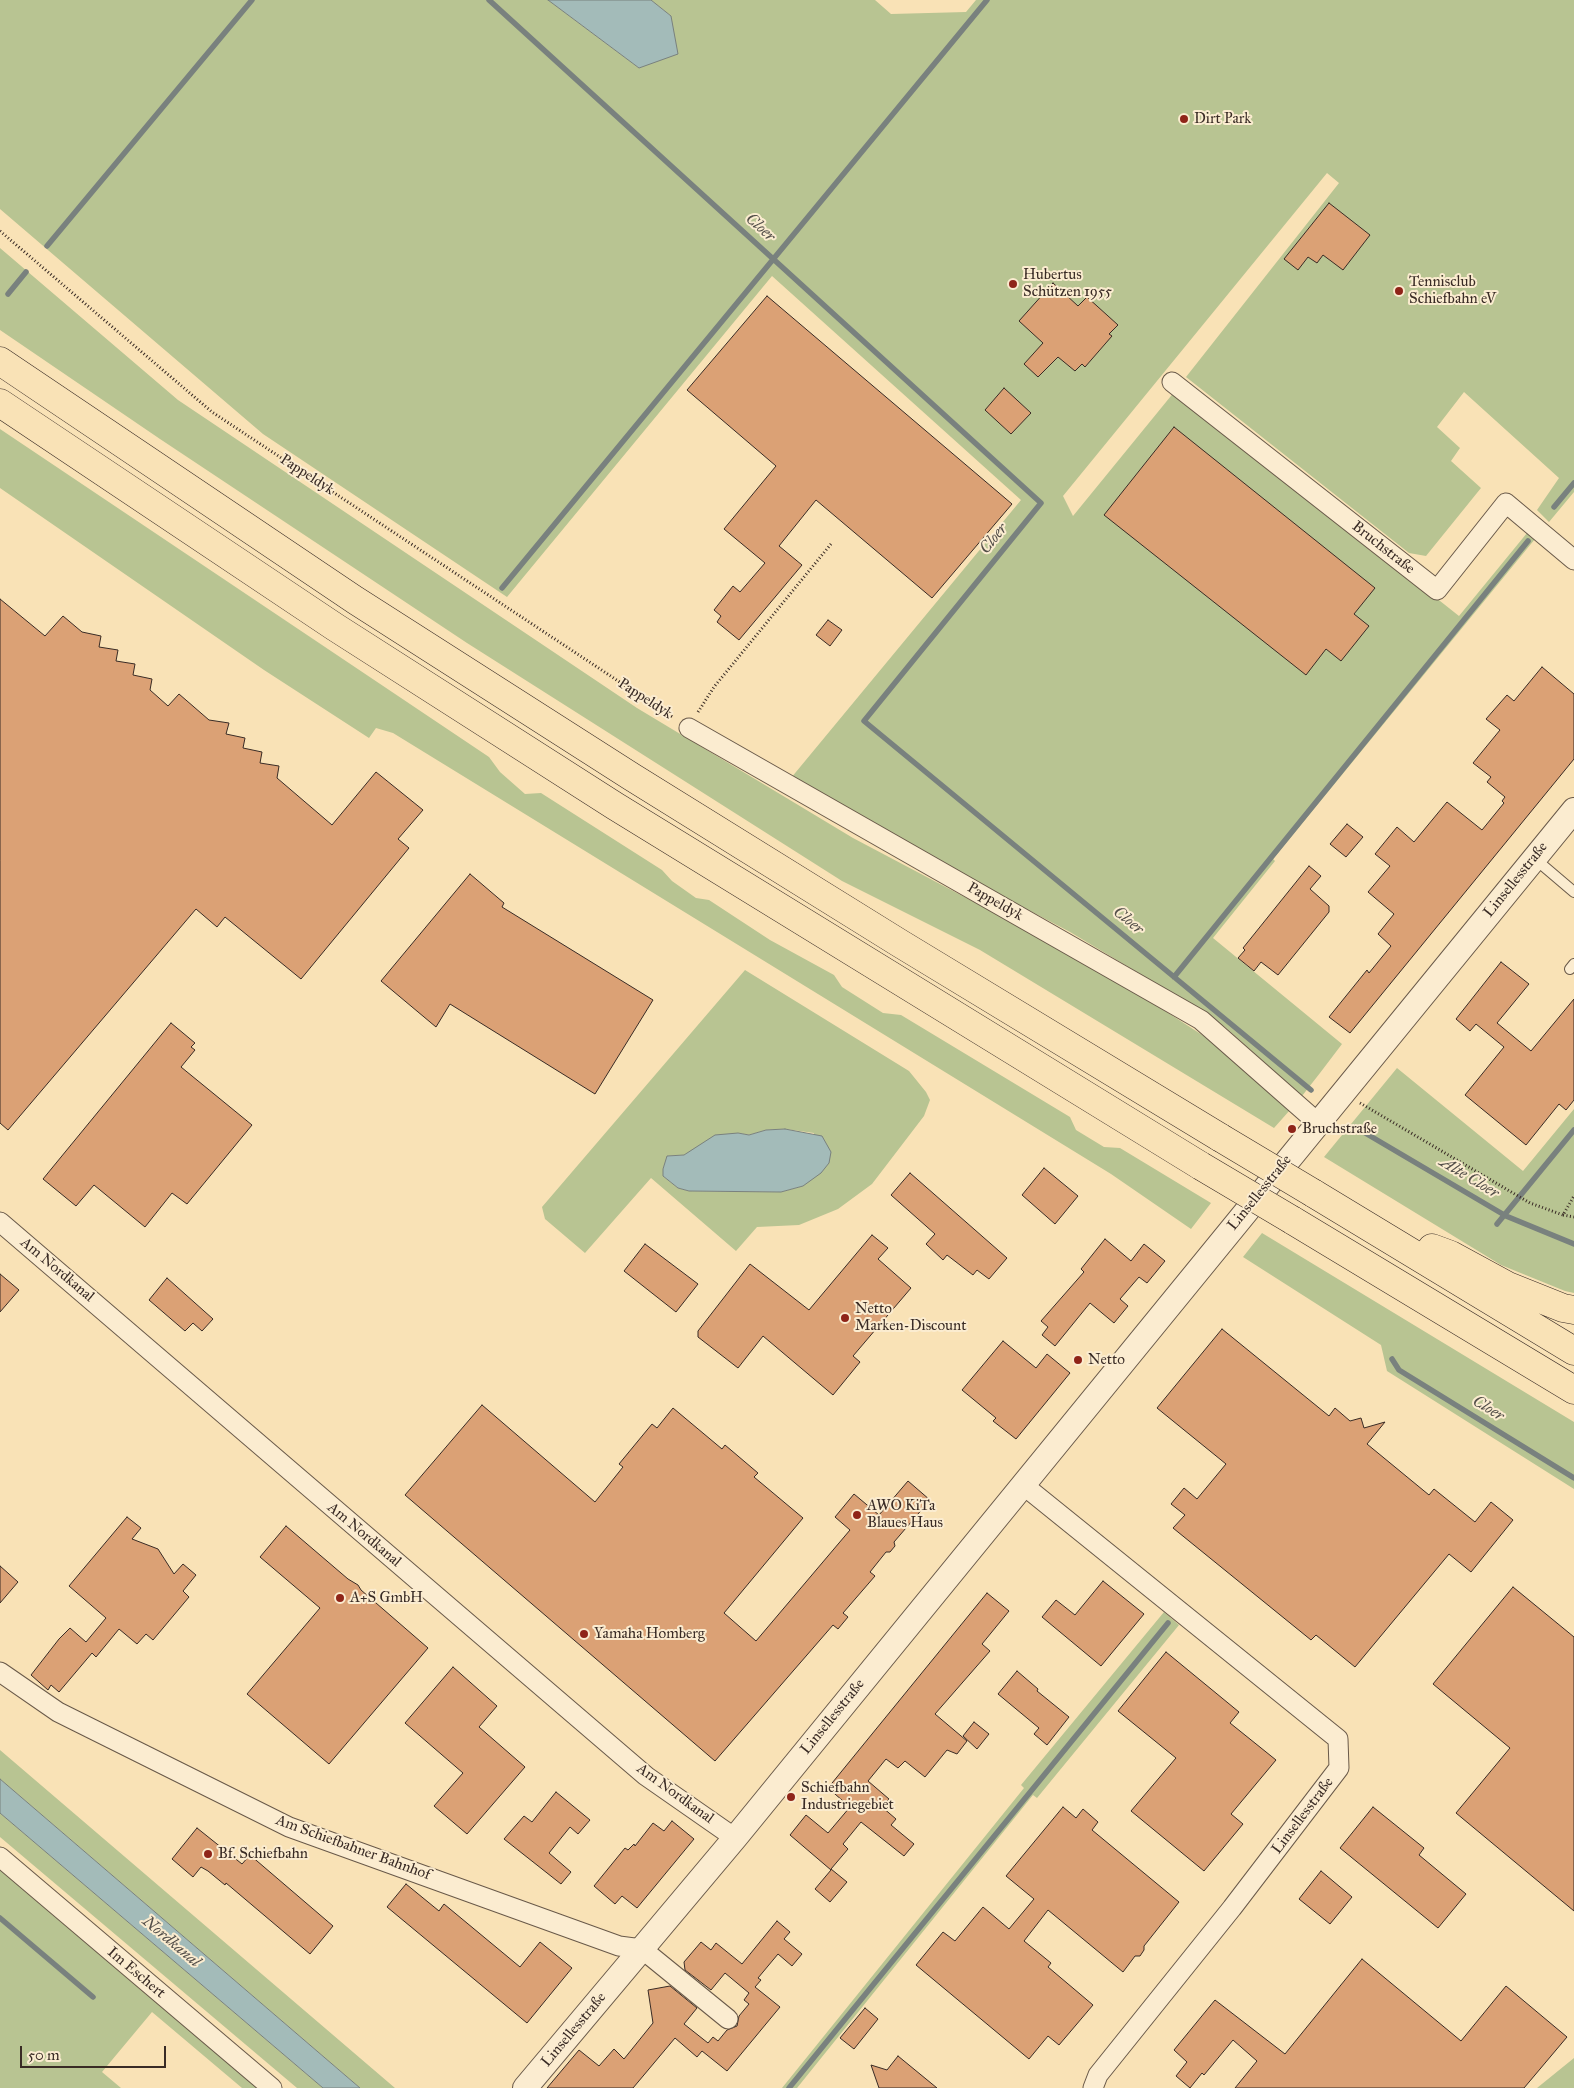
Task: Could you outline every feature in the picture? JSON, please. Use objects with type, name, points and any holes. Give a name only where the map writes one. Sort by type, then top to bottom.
[{"type":"highway","points":[[0,361],[355,600],[632,777],[901,944],[1574,1351]]},
{"type":"highway","points":[[0,403],[335,627],[615,806],[1201,1166],[1574,1390]]},
{"type":"highway","points":[[1365,1225],[1451,1255],[1508,1286],[1563,1308],[1574,1310]]},
{"type":"street","name":"Bruchstraße","points":[[1172,382],[1437,590],[1506,503],[1574,560]]},
{"type":"street","name":"Pappeldyk","points":[[689,728],[1201,1020],[1318,1123]]},
{"type":"street","name":"Linsellesstraße","points":[[525,2088],[735,1838],[1574,810]]},
{"type":"street","name":"Am Nordkanal","points":[[0,1222],[646,1776],[735,1838]]},
{"type":"street","name":"Linsellesstraße","points":[[1022,1484],[1338,1740],[1339,1768],[1232,1908],[1098,2074],[1093,2088]]},
{"type":"street","name":"Am Schiefbahner Bahnhof","points":[[0,1672],[58,1712],[289,1827],[619,1946],[642,1949]]},
{"type":"street","name":"Im Eschert","points":[[0,1857],[272,2088]]},
{"type":"street","points":[[642,1949],[728,2019]]},
{"type":"lane","points":[[1534,858],[1574,892]]},
{"type":"path","name":"Pappeldyk","points":[[0,231],[212,412],[689,728]]},
{"type":"path","points":[[689,728],[714,687],[831,544]]},
{"type":"path","points":[[1343,1092],[1511,1193],[1530,1203],[1574,1217]]},
{"type":"path","points":[[1563,1215],[1574,1196]]},
{"type":"green space","points":[[0,0],[548,0],[639,68],[671,16],[651,0],[875,0],[891,14],[966,12],[976,0],[1574,0],[1574,492],[1549,522],[1537,510],[1559,478],[1464,392],[1437,427],[1460,448],[1451,461],[1481,488],[1426,556],[1409,553],[1186,377],[1339,183],[1327,173],[1063,496],[1073,516],[1175,391],[1459,616],[1527,533],[1535,539],[1273,859],[1275,861],[1213,938],[1342,1044],[1302,1096],[1225,1027],[1192,1005],[1070,932],[862,822],[791,778],[1021,500],[772,276],[507,597],[263,434],[0,209]]},
{"type":"green space","points":[[0,248],[178,400],[637,708],[853,838],[1061,948],[1159,1007],[1213,1042],[1290,1110],[1274,1128],[980,950],[842,881],[467,643],[160,439],[0,330]]},
{"type":"green space","points":[[0,429],[489,757],[500,772],[525,794],[541,793],[662,870],[672,881],[696,898],[709,900],[770,940],[834,975],[842,987],[883,1013],[901,1015],[1070,1117],[1076,1130],[1104,1147],[1120,1148],[1211,1203],[1191,1229],[1111,1174],[393,733],[376,728],[369,738],[264,670],[0,488]]},
{"type":"green space","points":[[745,970],[909,1071],[930,1100],[924,1116],[872,1184],[838,1209],[799,1225],[757,1227],[736,1251],[651,1178],[585,1253],[545,1219],[542,1207]],"holes":[[[785,1129],[814,1133],[803,1186],[781,1192],[689,1191],[678,1188],[663,1176],[663,1169],[668,1156],[684,1155],[738,1133],[749,1135],[766,1130]]]},
{"type":"green space","points":[[1397,1068],[1523,1171],[1574,1109],[1574,1293],[1501,1265],[1324,1157]]},
{"type":"green space","points":[[1262,1233],[1574,1422],[1574,1489],[1387,1371],[1381,1345],[1243,1257]]},
{"type":"green space","points":[[1164,1612],[1179,1625],[1037,1798],[1033,1795],[797,2088],[782,2088],[1024,1788],[1021,1785]]},
{"type":"green space","points":[[0,1750],[395,2088],[360,2088],[0,1779]]},
{"type":"green space","points":[[0,1813],[323,2088],[297,2088],[0,1837]]},
{"type":"green space","points":[[0,1869],[258,2088],[242,2088],[152,2012],[102,2072],[121,2088],[0,2088]]},
{"type":"green space","points":[[1574,2058],[1574,2088],[1537,2088]]},
{"type":"water","points":[[548,0],[651,0],[671,16],[678,54],[639,68]]},
{"type":"water","points":[[785,1129],[822,1136],[831,1152],[829,1163],[821,1173],[803,1186],[781,1192],[689,1191],[678,1188],[663,1176],[667,1156],[684,1155],[715,1135],[738,1133],[749,1135],[766,1130]]},
{"type":"water","name":"Nordkanal","points":[[0,1779],[360,2088],[323,2088],[0,1813]]},
{"type":"building","points":[[1329,203],[1370,235],[1343,270],[1323,255],[1317,263],[1308,257],[1298,270],[1284,259]]},
{"type":"building","points":[[1053,283],[1078,306],[1087,297],[1118,325],[1109,334],[1112,336],[1085,367],[1082,364],[1075,371],[1058,357],[1038,377],[1024,364],[1043,343],[1019,321]]},
{"type":"building","points":[[767,296],[1012,504],[932,598],[816,500],[779,546],[802,565],[739,640],[717,622],[721,616],[714,610],[733,586],[740,592],[765,563],[724,529],[776,466],[687,390]]},
{"type":"building","points":[[1004,388],[1031,413],[1011,434],[985,410]]},
{"type":"building","points":[[1174,427],[1375,588],[1354,614],[1369,626],[1341,661],[1326,649],[1306,675],[1104,515]]},
{"type":"building","points":[[0,599],[45,636],[63,616],[82,632],[101,636],[99,647],[118,650],[116,661],[135,664],[133,675],[152,679],[150,690],[168,706],[179,694],[209,720],[229,723],[226,734],[245,738],[243,748],[262,752],[260,763],[279,766],[277,778],[332,825],[376,772],[423,810],[398,839],[409,848],[301,979],[225,917],[217,927],[196,909],[8,1130],[0,1123]]},
{"type":"building","points":[[828,620],[842,630],[830,646],[816,635]]},
{"type":"building","points":[[1542,667],[1574,694],[1574,759],[1350,1033],[1329,1017],[1367,970],[1369,973],[1391,946],[1378,934],[1394,914],[1368,892],[1390,866],[1375,854],[1397,827],[1414,842],[1447,802],[1482,830],[1504,803],[1502,801],[1505,797],[1487,782],[1491,777],[1473,763],[1500,730],[1486,719],[1507,695],[1514,701]]},
{"type":"building","points":[[1347,824],[1363,837],[1346,857],[1330,844]]},
{"type":"building","points":[[1309,866],[1321,876],[1310,889],[1329,906],[1329,912],[1278,975],[1261,962],[1254,971],[1238,958],[1245,950],[1243,948]]},
{"type":"building","points":[[470,874],[504,903],[502,907],[653,1000],[595,1094],[450,1004],[436,1027],[381,981]]},
{"type":"building","points":[[1501,962],[1529,984],[1497,1023],[1531,1051],[1574,999],[1574,1100],[1566,1110],[1559,1104],[1526,1145],[1465,1095],[1504,1047],[1476,1024],[1470,1031],[1456,1019]]},
{"type":"building","points":[[171,1023],[195,1043],[191,1047],[195,1050],[181,1067],[252,1125],[187,1204],[172,1193],[145,1227],[94,1185],[76,1206],[43,1179]]},
{"type":"building","points":[[1044,1168],[1078,1196],[1055,1224],[1022,1195]]},
{"type":"building","points":[[910,1173],[1007,1258],[989,1279],[977,1270],[973,1275],[947,1255],[943,1260],[926,1244],[935,1234],[891,1195]]},
{"type":"building","points":[[872,1235],[888,1248],[878,1259],[911,1288],[853,1356],[860,1362],[833,1395],[763,1336],[738,1368],[698,1337],[698,1331],[750,1264],[809,1310]]},
{"type":"building","points":[[1105,1239],[1131,1261],[1144,1244],[1165,1261],[1147,1283],[1139,1277],[1120,1299],[1128,1306],[1114,1323],[1090,1303],[1055,1346],[1042,1335],[1048,1327],[1041,1321],[1084,1272],[1081,1269]]},
{"type":"building","points":[[645,1244],[698,1284],[676,1312],[624,1271]]},
{"type":"building","points":[[0,1274],[19,1290],[0,1312]]},
{"type":"building","points":[[167,1278],[213,1319],[202,1331],[193,1323],[185,1331],[149,1300]]},
{"type":"building","points":[[1222,1329],[1329,1416],[1335,1408],[1350,1421],[1361,1418],[1364,1428],[1385,1422],[1367,1444],[1429,1495],[1434,1489],[1475,1522],[1491,1502],[1513,1520],[1471,1572],[1449,1554],[1355,1667],[1316,1635],[1311,1640],[1173,1528],[1185,1515],[1171,1504],[1184,1488],[1197,1499],[1226,1464],[1157,1408]]},
{"type":"building","points":[[1003,1341],[1036,1368],[1047,1354],[1070,1373],[1016,1439],[993,1421],[996,1418],[962,1390]]},
{"type":"building","points":[[482,1405],[595,1502],[623,1467],[619,1464],[652,1424],[657,1428],[673,1408],[722,1449],[725,1445],[758,1473],[754,1477],[803,1518],[724,1613],[756,1641],[850,1530],[835,1517],[854,1494],[879,1515],[908,1481],[930,1500],[894,1542],[895,1546],[890,1552],[886,1552],[870,1572],[875,1576],[843,1613],[848,1617],[838,1629],[833,1625],[715,1761],[405,1495]]},
{"type":"building","points":[[127,1517],[141,1528],[132,1539],[158,1549],[174,1574],[183,1564],[196,1575],[183,1591],[189,1597],[153,1640],[146,1634],[137,1644],[119,1629],[96,1657],[92,1653],[59,1692],[51,1685],[48,1690],[31,1675],[59,1639],[70,1628],[86,1642],[106,1618],[69,1586]]},
{"type":"building","points":[[286,1526],[348,1579],[358,1585],[361,1590],[428,1648],[329,1764],[247,1694],[320,1608],[260,1557]]},
{"type":"building","points":[[0,1566],[18,1582],[0,1603]]},
{"type":"building","points":[[1103,1581],[1144,1614],[1101,1666],[1042,1617],[1056,1600],[1075,1615]]},
{"type":"building","points":[[1513,1587],[1574,1637],[1574,1911],[1456,1813],[1510,1748],[1433,1684]]},
{"type":"building","points":[[987,1593],[1009,1611],[982,1644],[990,1651],[935,1714],[967,1741],[957,1754],[947,1750],[925,1777],[905,1761],[898,1768],[886,1759],[868,1781],[889,1799],[882,1807],[896,1819],[891,1825],[914,1844],[904,1856],[861,1822],[843,1844],[848,1849],[831,1869],[847,1882],[830,1902],[815,1889],[831,1870],[790,1835],[806,1815],[828,1833],[850,1807],[828,1788]]},
{"type":"building","points":[[1166,1652],[1239,1712],[1230,1723],[1276,1760],[1231,1814],[1243,1824],[1204,1871],[1131,1811],[1176,1758],[1118,1711]]},
{"type":"building","points":[[453,1667],[497,1706],[479,1727],[525,1767],[467,1834],[434,1806],[463,1773],[405,1723]]},
{"type":"building","points":[[1017,1671],[1038,1689],[1037,1691],[1069,1717],[1047,1745],[1034,1734],[1039,1728],[998,1694]]},
{"type":"building","points":[[974,1722],[989,1734],[977,1749],[963,1736]]},
{"type":"building","points":[[556,1792],[590,1820],[578,1834],[570,1827],[549,1853],[571,1872],[561,1884],[504,1839],[524,1816],[532,1822]]},
{"type":"building","points":[[1063,1807],[1076,1818],[1083,1809],[1098,1822],[1092,1830],[1179,1902],[1144,1946],[1140,1956],[1135,1956],[1123,1972],[1048,1910],[1024,1941],[1051,1963],[1048,1967],[1093,2005],[1059,2045],[1048,2036],[1029,2059],[916,1965],[943,1932],[955,1941],[983,1907],[1009,1929],[1034,1899],[1006,1876]]},
{"type":"building","points":[[1373,1807],[1424,1848],[1419,1855],[1466,1894],[1438,1928],[1340,1848]]},
{"type":"building","points":[[672,1821],[694,1839],[637,1908],[622,1896],[615,1904],[594,1886],[625,1848],[628,1850],[634,1844],[635,1846],[653,1823],[664,1831]]},
{"type":"building","points":[[197,1828],[242,1864],[250,1855],[333,1926],[310,1954],[226,1883],[225,1885],[201,1867],[193,1877],[172,1859]]},
{"type":"building","points":[[1321,1871],[1352,1897],[1330,1924],[1299,1899]]},
{"type":"building","points":[[406,1884],[439,1911],[444,1904],[520,1967],[540,1942],[572,1968],[527,2023],[387,1907]]},
{"type":"building","points":[[777,1921],[790,1932],[784,1939],[802,1954],[792,1966],[778,1954],[758,1978],[761,1980],[755,1987],[780,2007],[727,2071],[702,2051],[697,2057],[675,2038],[633,2088],[547,2088],[579,2050],[599,2066],[614,2049],[624,2059],[653,2023],[648,1990],[670,1986],[697,2008],[684,2024],[708,2043],[713,2037],[718,2041],[727,2030],[737,2026],[739,2016],[749,2004],[744,2000],[749,1993],[725,1973],[711,1990],[685,1970],[684,1962],[701,1942],[711,1950],[716,1943],[742,1964]]},
{"type":"building","points":[[1362,1959],[1461,2041],[1506,1986],[1567,2037],[1524,2088],[1235,2088],[1257,2061],[1233,2040],[1204,2075],[1202,2073],[1190,2088],[1176,2076],[1187,2062],[1174,2050],[1215,2000],[1285,2054]]},
{"type":"building","points":[[865,2008],[878,2019],[854,2049],[840,2038]]},
{"type":"building","points":[[898,2056],[937,2088],[879,2088],[871,2065],[887,2070]]},
{"type":"waterway","points":[[47,246],[252,0]]},
{"type":"waterway","name":"Cloer","points":[[489,0],[1041,503],[864,721],[1311,1090]]},
{"type":"waterway","points":[[502,588],[987,0]]},
{"type":"waterway","points":[[8,294],[26,272]]},
{"type":"waterway","points":[[1554,507],[1574,483]]},
{"type":"waterway","points":[[1174,977],[1528,541]]},
{"type":"waterway","name":"Alte Cloer","points":[[1355,1127],[1506,1216],[1574,1244]]},
{"type":"waterway","points":[[1497,1224],[1574,1130]]},
{"type":"waterway","name":"Cloer","points":[[1392,1359],[1399,1370],[1574,1478]]},
{"type":"waterway","points":[[789,2088],[1168,1623]]},
{"type":"waterway","points":[[0,1918],[93,1997]]},
{"type":"place","name":"Dirt Park","points":[[1184,119]]},
{"type":"place","name":"Hubertus Schützen 1955","points":[[1013,284]]},
{"type":"place","name":"Tennisclub Schiefbahn eV","points":[[1399,291]]},
{"type":"place","name":"Bruchstraße","points":[[1292,1129]]},
{"type":"place","name":"Netto Marken-Discount","points":[[845,1318]]},
{"type":"place","name":"Netto","points":[[1078,1360]]},
{"type":"place","name":"AWO KiTa Blaues Haus","points":[[857,1515]]},
{"type":"place","name":"A+S GmbH","points":[[340,1598]]},
{"type":"place","name":"Yamaha Homberg","points":[[584,1634]]},
{"type":"place","name":"Schiefbahn Industriegebiet","points":[[791,1797]]},
{"type":"place","name":"Bf. Schiefbahn","points":[[208,1854]]}]
